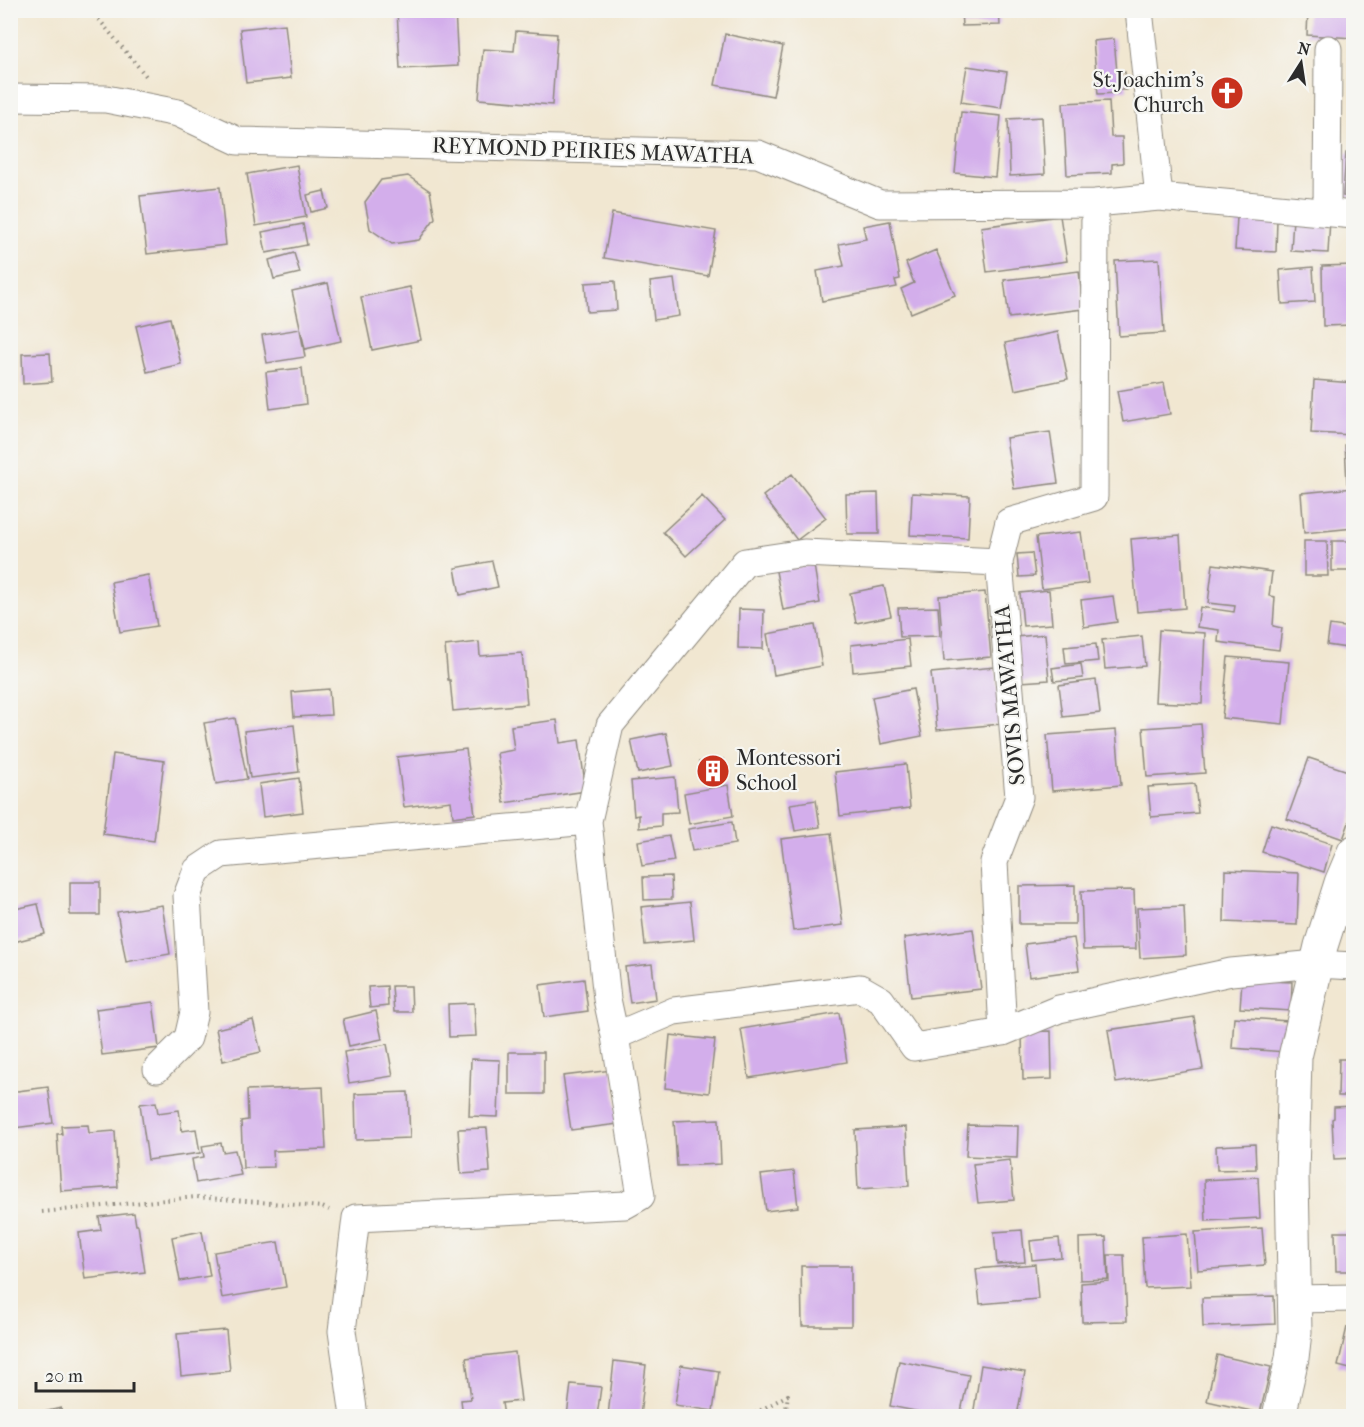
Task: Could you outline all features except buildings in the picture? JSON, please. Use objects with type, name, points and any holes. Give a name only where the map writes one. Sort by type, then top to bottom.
[{"type":"street","points":[[1139,10],[1159,197]]},
{"type":"street","points":[[1328,49],[1340,213]]},
{"type":"street","name":"REYMOND PEIRIES MAWATHA","points":[[10,98],[106,99],[178,113],[238,141],[758,154],[880,204],[1095,202],[1159,197],[1340,213]]},
{"type":"street","name":"SOVIS MAWATHA","points":[[1002,1032],[994,862],[1019,797],[999,562],[1009,522],[1094,497],[1095,202]]},
{"type":"street","points":[[354,1416],[342,1331],[356,1218],[625,1206],[641,1196],[607,999],[588,821],[610,725],[745,562],[804,553],[999,562]]},
{"type":"street","points":[[157,1069],[188,1038],[194,1012],[187,896],[197,870],[221,854],[588,821]]},
{"type":"street","points":[[1278,1416],[1292,1358],[1295,1332],[1292,1165],[1295,1057],[1316,964],[1353,852]]},
{"type":"street","points":[[615,1036],[674,1011],[861,988],[881,1000],[914,1047],[1002,1032],[1059,1009],[1231,972],[1316,964],[1353,966]]},
{"type":"street","points":[[1294,1299],[1353,1298]]},
{"type":"path","points":[[91,10],[178,113]]},
{"type":"path","points":[[42,1212],[196,1197],[322,1207],[356,1218]]},
{"type":"path","points":[[750,1416],[788,1395],[784,1416]]},
{"type":"place","name":"St.Joachim's Church","points":[[1227,93]]},
{"type":"place","name":"Montessori School","points":[[713,771]]}]
